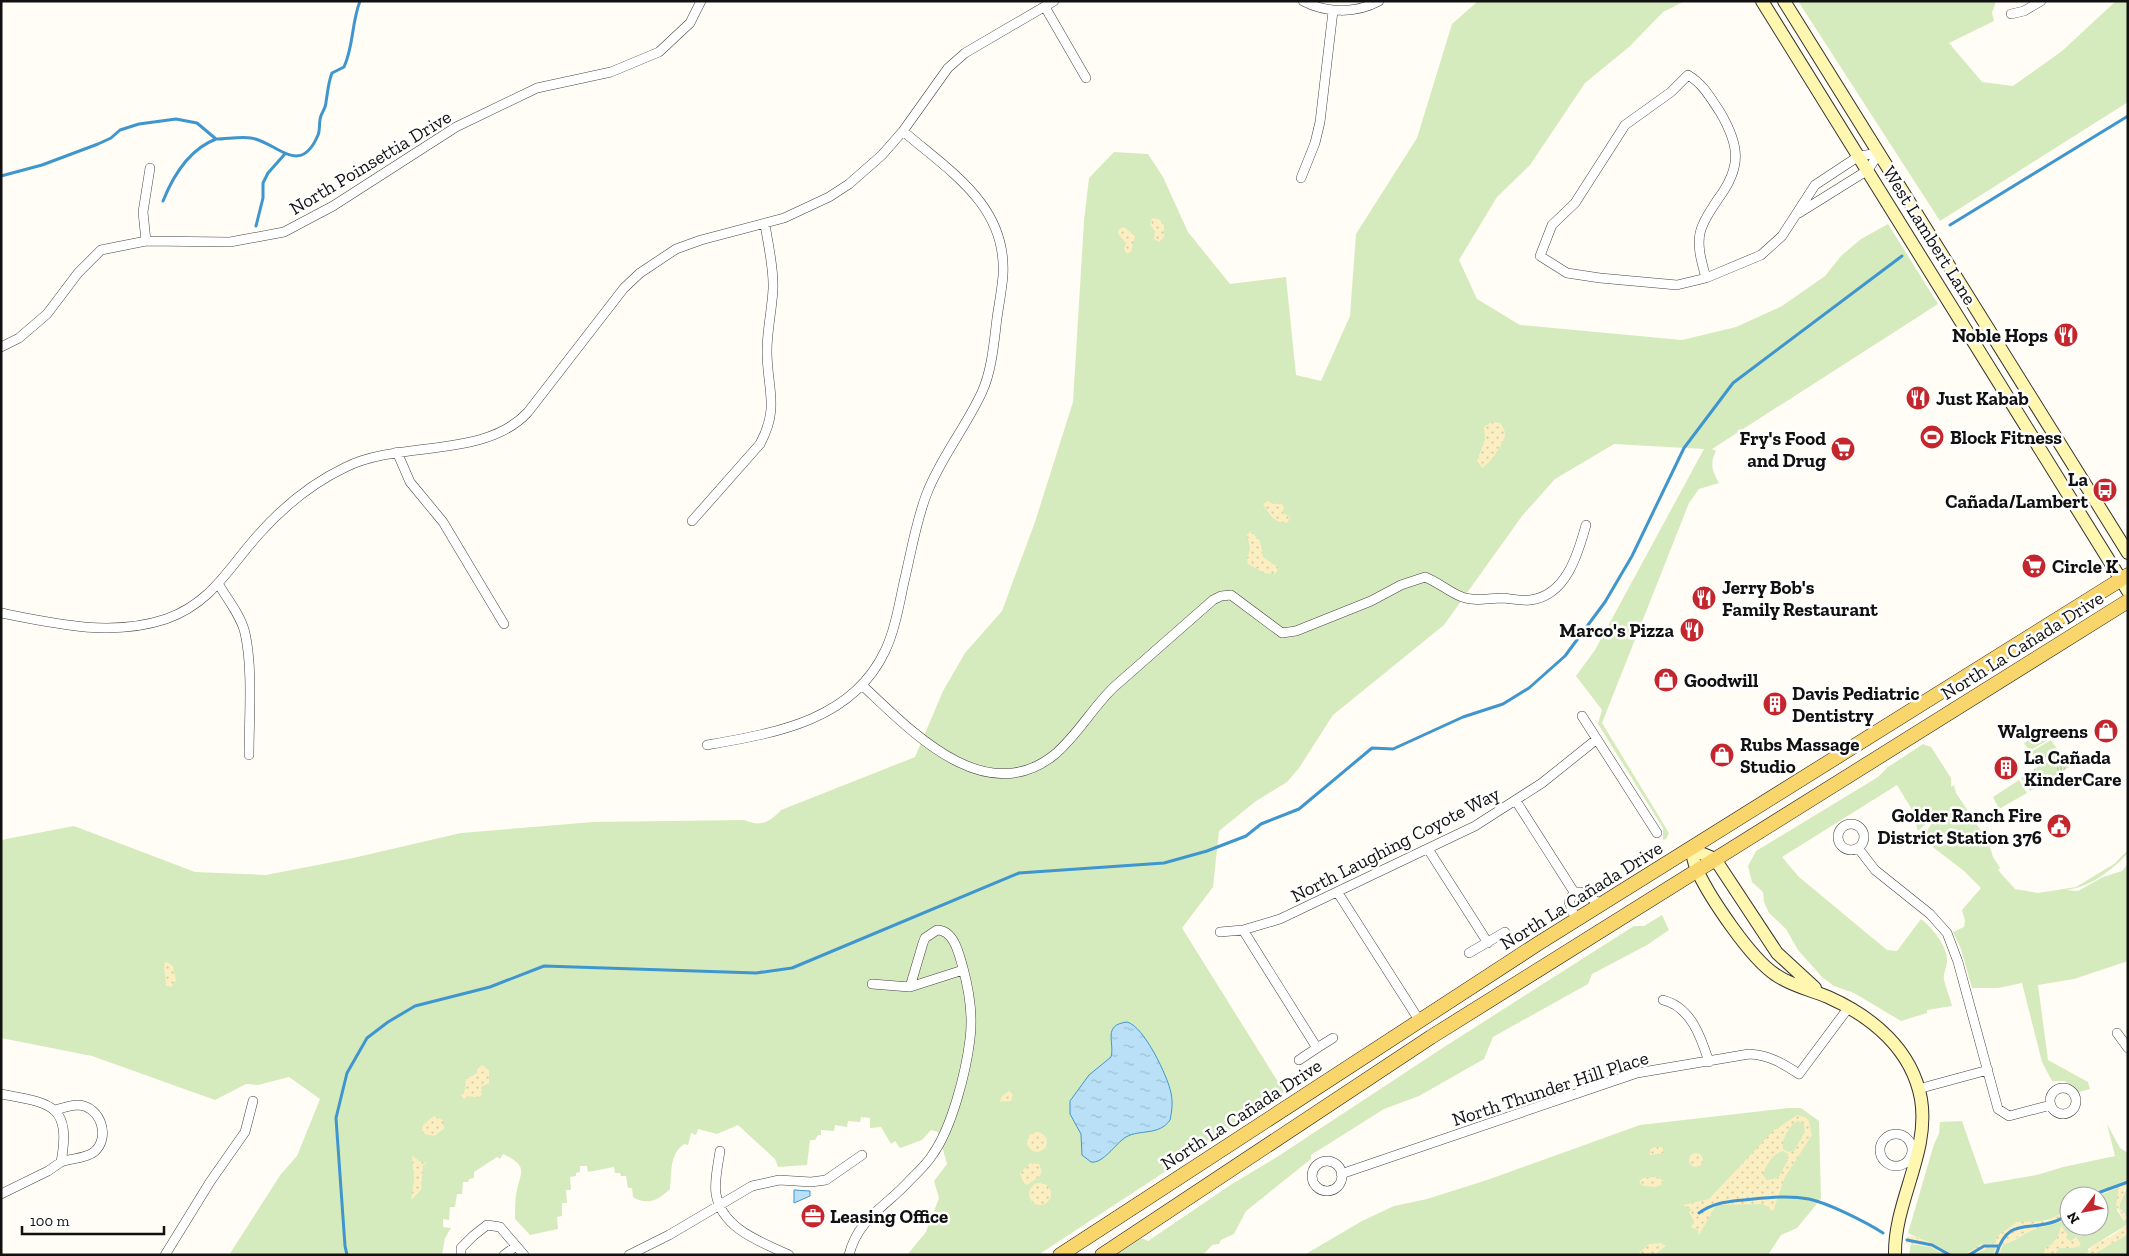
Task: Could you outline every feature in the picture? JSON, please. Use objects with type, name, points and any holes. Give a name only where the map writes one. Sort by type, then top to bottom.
[{"type":"main road","name":"West Lambert Lane","points":[[1762,1],[2126,582]]},
{"type":"main road","name":"West Lambert Lane","points":[[1784,1],[2128,553]]},
{"type":"main road","name":"North La Cañada Drive","points":[[1060,1255],[1419,1020],[1601,904],[2126,582]]},
{"type":"main road","name":"North La Cañada Drive","points":[[1102,1255],[1431,1037],[2128,601]]},
{"type":"main road","points":[[1691,848],[1715,859],[1776,953],[1797,974],[1827,997]]},
{"type":"main road","points":[[1691,848],[1697,870],[1739,936],[1763,964],[1787,982],[1849,1007],[1880,1028],[1906,1060],[1918,1089],[1922,1123],[1900,1210],[1895,1255]]},
{"type":"main road","points":[[1261,1123],[1273,1141]]},
{"type":"street","name":"North Poinsettia Drive","points":[[1,347],[19,338],[47,314],[78,273],[101,250],[146,241],[230,242],[284,232],[333,206],[456,127],[537,88],[610,72],[658,52],[690,23],[701,1]]},
{"type":"street","points":[[1,613],[66,625],[112,628],[145,625],[167,618],[186,610],[219,586],[258,535],[298,496],[347,466],[397,452],[467,442],[500,433],[528,412],[624,288],[640,273],[676,249],[701,240],[766,224],[810,207],[849,184],[877,159],[903,131],[948,68],[965,53],[1054,1]]},
{"type":"street","points":[[1303,1],[1333,11],[1361,8],[1379,1]]},
{"type":"street","points":[[2011,14],[2024,12],[2041,1]]},
{"type":"street","points":[[1045,7],[1086,78]]},
{"type":"street","points":[[1301,178],[1315,143],[1320,122],[1333,11]]},
{"type":"street","points":[[1706,278],[1699,253],[1700,233],[1706,217],[1736,172],[1736,153],[1727,124],[1707,91],[1688,75],[1671,92],[1624,125],[1575,203],[1552,225],[1540,256],[1567,273],[1600,278],[1677,284],[1706,278],[1761,255],[1782,236],[1799,213],[1815,186],[1859,156],[1879,153]]},
{"type":"street","points":[[707,744],[749,737],[814,720],[831,711],[863,686],[886,650],[895,621],[924,500],[933,478],[982,391],[991,358],[1003,274],[1002,252],[987,208],[965,184],[903,131]]},
{"type":"street","points":[[1799,213],[1868,170],[1879,153]]},
{"type":"street","points":[[146,241],[144,212],[150,168]]},
{"type":"street","points":[[692,521],[755,450],[767,430],[771,415],[772,398],[767,362],[767,346],[774,287],[766,224]]},
{"type":"street","points":[[397,452],[410,482],[444,522],[504,624]]},
{"type":"street","points":[[863,686],[912,732],[970,768],[999,774],[1014,772],[1045,762],[1066,744],[1100,700],[1213,600],[1221,596],[1231,595],[1282,632],[1296,631],[1371,601],[1401,585],[1425,577],[1461,596],[1479,601],[1500,598],[1531,600],[1546,594],[1562,581],[1576,561],[1586,525]]},
{"type":"street","points":[[219,586],[245,632],[249,754]]},
{"type":"street","points":[[1582,716],[1657,833]]},
{"type":"street","name":"North Laughing Coyote Way","points":[[1220,932],[1243,930],[1280,919],[1475,826],[1516,801],[1597,739]]},
{"type":"street","points":[[1516,801],[1574,892]]},
{"type":"street","points":[[1858,848],[1875,870],[1930,914],[1947,933],[1958,962],[1998,1109],[2005,1115],[2051,1105]]},
{"type":"street","points":[[1428,849],[1488,943]]},
{"type":"street","points":[[1574,892],[1581,892],[1601,904]]},
{"type":"street","points":[[1574,892],[1569,902],[1576,920]]},
{"type":"street","points":[[1338,893],[1419,1020]]},
{"type":"street","points":[[849,1255],[852,1240],[877,1208],[908,1182],[932,1155],[952,1114],[970,1039],[971,1010],[964,970],[952,939],[946,932],[937,930],[925,938],[910,987]]},
{"type":"street","points":[[1243,930],[1317,1048]]},
{"type":"street","points":[[1470,953],[1505,932]]},
{"type":"street","points":[[872,984],[910,987],[964,970]]},
{"type":"street","points":[[1664,1000],[1676,1003],[1686,1013],[1703,1042],[1708,1062]]},
{"type":"street","name":"North Thunder Hill Place","points":[[1341,1174],[1623,1077],[1656,1069],[1749,1054],[1764,1055],[1778,1060],[1799,1074],[1849,1007]]},
{"type":"street","points":[[2117,1033],[2128,1048]]},
{"type":"street","points":[[1299,1060],[1332,1038]]},
{"type":"street","points":[[1918,1089],[1988,1070]]},
{"type":"street","points":[[1,1094],[44,1102],[55,1110],[63,1125],[64,1137],[61,1162]]},
{"type":"street","points":[[165,1255],[210,1182],[246,1132],[253,1101]]},
{"type":"street","points":[[1,1194],[48,1171],[61,1162],[94,1153],[98,1147],[103,1133],[100,1120],[86,1107],[78,1106],[55,1110]]},
{"type":"street","points":[[720,1151],[716,1195],[725,1215],[739,1230],[789,1255]]},
{"type":"street","points":[[629,1255],[669,1235],[752,1186],[779,1180],[811,1182],[826,1180],[862,1155]]},
{"type":"street","points":[[461,1255],[461,1248],[487,1225],[500,1227],[524,1255]]},
{"type":"street","points":[[504,1255],[516,1246]]},
{"type":"green space","points":[[1478,1],[1685,1],[1663,12],[1629,47],[1585,83],[1530,165],[1497,197],[1459,260],[1477,299],[1520,325],[1682,340],[1736,327],[1782,306],[1825,276],[1841,256],[1861,239],[1888,224],[1938,304],[1712,449],[1716,451],[1713,468],[1719,483],[1699,489],[1689,503],[1602,723],[1669,833],[1666,839],[1663,840],[1663,828],[1598,724],[1602,710],[1576,676],[1595,650],[1704,449],[1614,444],[1555,479],[1522,516],[1444,625],[1333,715],[1299,768],[1287,782],[1256,801],[1219,831],[1213,887],[1182,928],[1285,1093],[1038,1255],[907,1255],[926,1232],[939,1198],[934,1181],[947,1164],[938,1132],[931,1130],[922,1140],[900,1148],[895,1141],[891,1144],[881,1127],[870,1128],[870,1118],[861,1117],[860,1122],[848,1121],[847,1127],[835,1125],[834,1131],[821,1130],[821,1135],[818,1135],[815,1140],[810,1140],[807,1165],[778,1167],[775,1159],[738,1125],[717,1134],[698,1129],[696,1135],[691,1133],[688,1145],[684,1144],[676,1153],[672,1164],[670,1189],[657,1199],[648,1201],[638,1200],[633,1197],[632,1188],[628,1188],[626,1176],[615,1173],[614,1167],[588,1172],[587,1166],[580,1166],[580,1172],[576,1173],[576,1176],[570,1177],[571,1190],[566,1190],[567,1203],[562,1203],[562,1216],[557,1217],[558,1229],[530,1235],[515,1219],[516,1195],[521,1175],[520,1166],[503,1154],[500,1159],[497,1157],[474,1172],[474,1178],[469,1179],[468,1182],[463,1182],[462,1194],[457,1194],[455,1207],[450,1207],[449,1220],[443,1219],[443,1227],[451,1228],[445,1238],[442,1255],[229,1255],[281,1174],[297,1156],[320,1099],[289,1077],[258,1085],[246,1084],[215,1100],[92,1056],[1,1038],[1,841],[6,839],[74,826],[195,872],[266,875],[353,858],[461,833],[593,822],[744,820],[760,823],[769,821],[781,810],[915,757],[943,691],[965,653],[1002,611],[1035,522],[1073,402],[1084,221],[1089,178],[1114,152],[1148,154],[1163,177],[1188,232],[1230,284],[1286,277],[1296,375],[1321,381],[1350,316],[1356,234],[1417,138],[1452,24]]},
{"type":"green space","points":[[1798,1],[1996,1],[1992,13],[1994,21],[1949,43],[1982,82],[2013,86],[2062,51],[2116,1],[2128,1],[2128,102],[1940,221]]},
{"type":"green space","points":[[2046,729],[2049,734],[2046,737],[2048,740],[2029,751],[2024,743]]},
{"type":"green space","points":[[2051,740],[2069,767],[2030,791],[2021,778],[2039,766],[2031,752]]},
{"type":"green space","points":[[1923,744],[1931,747],[1951,778],[1951,787],[1954,785],[1956,793],[1988,841],[1993,857],[2000,868],[1998,870],[2015,889],[2038,893],[2076,887],[2114,864],[2128,850],[2128,853],[2121,860],[2099,878],[2083,886],[2065,890],[2078,891],[2103,877],[2122,871],[2128,864],[2128,961],[2074,979],[2038,985],[2048,1060],[2088,1082],[2090,1089],[2079,1092],[2065,1081],[2052,1081],[2042,1062],[2022,983],[1998,988],[1972,988],[1961,949],[1953,932],[1964,927],[1965,921],[1962,910],[1981,888],[1964,871],[1921,838],[1931,825],[1928,822],[1918,831],[1911,808],[1897,785],[1782,857],[1799,877],[1887,950],[1897,951],[1921,919],[1934,932],[1945,950],[1947,961],[1944,980],[1952,1006],[1927,1010],[1927,1013],[1901,1021],[1854,993],[1834,986],[1822,977],[1798,950],[1786,929],[1769,913],[1764,902],[1763,892],[1752,882],[1748,866],[1756,851],[1878,777],[1888,767]]},
{"type":"green space","points":[[2019,780],[2027,793],[1999,809],[1993,797]]},
{"type":"green space","points":[[1662,915],[1669,930],[1647,945],[1592,974],[1588,984],[1493,1037],[1484,1059],[1419,1096],[1384,1109],[1311,1155],[1311,1159],[1246,1211],[1234,1234],[1221,1240],[1219,1244],[1212,1245],[1203,1255],[1116,1255],[1142,1238],[1148,1241],[1232,1184],[1277,1157],[1441,1049],[1634,926],[1644,926]]},
{"type":"green space","points":[[1801,1108],[1819,1121],[1821,1199],[1797,1228],[1781,1235],[1768,1255],[1304,1255],[1362,1221],[1394,1206],[1427,1199],[1487,1180],[1640,1125]]},
{"type":"green space","points":[[1962,1121],[1984,1184],[2037,1175],[2063,1167],[2115,1156],[2107,1124],[2120,1148],[2128,1153],[2128,1181],[2109,1187],[2059,1186],[2059,1216],[2057,1217],[2038,1222],[2017,1223],[1996,1243],[1974,1249],[1965,1255],[1953,1255],[1908,1233],[1934,1144],[1939,1134],[1940,1122]]},
{"type":"green space","points":[[2128,1185],[2128,1224],[2109,1236],[2109,1191],[2119,1187],[2117,1210],[2124,1221],[2125,1214],[2120,1209],[2120,1203]]},
{"type":"green space","points":[[2059,1222],[2059,1235],[2043,1255],[1999,1255],[2003,1244],[2013,1241],[2033,1230]]},
{"type":"green space","points":[[2128,1234],[2128,1255],[2092,1255]]},
{"type":"green space","points":[[2065,1236],[2109,1236],[2088,1249],[2089,1252],[2083,1255],[2054,1255],[2059,1248],[2080,1244],[2076,1237],[2072,1242],[2067,1240]]},
{"type":"green space","points":[[1911,1244],[1931,1247],[1945,1255],[1909,1255]]},
{"type":"green space","points":[[1994,1246],[1996,1249],[1993,1255],[1971,1255]]},
{"type":"sand","points":[[1152,218],[1159,219],[1164,225],[1164,237],[1159,242],[1154,239],[1155,232],[1150,224]]},
{"type":"sand","points":[[1124,227],[1135,236],[1131,252],[1127,254],[1124,249],[1126,243],[1118,234],[1119,229]]},
{"type":"sand","points":[[1492,422],[1500,423],[1505,435],[1496,453],[1482,468],[1477,461],[1485,440],[1484,427]]},
{"type":"sand","points":[[1268,501],[1282,504],[1284,508],[1282,512],[1290,517],[1288,522],[1280,522],[1270,515],[1263,504]]},
{"type":"sand","points":[[1251,531],[1260,541],[1263,557],[1279,568],[1275,574],[1264,573],[1248,564],[1247,559],[1250,548],[1247,535]]},
{"type":"sand","points":[[167,962],[173,966],[176,980],[171,987],[166,986],[164,963]]},
{"type":"sand","points":[[482,1065],[489,1070],[489,1083],[481,1087],[482,1094],[478,1098],[471,1096],[464,1099],[461,1095],[465,1090],[466,1079],[477,1073],[477,1069]]},
{"type":"sand","points":[[1009,1091],[1013,1094],[1011,1101],[1000,1102],[1002,1096]]},
{"type":"sand","points":[[1797,1115],[1808,1118],[1812,1135],[1785,1177],[1773,1211],[1763,1204],[1719,1205],[1715,1207],[1699,1235],[1698,1230],[1691,1227],[1694,1221],[1689,1212],[1692,1210],[1683,1205],[1709,1199],[1773,1131]],"holes":[[[1798,1121],[1804,1124],[1805,1132],[1794,1151],[1788,1152],[1783,1149],[1783,1141],[1789,1129]],[[1783,1151],[1788,1154],[1788,1160],[1778,1178],[1767,1180],[1763,1175],[1768,1164],[1776,1154]]]},
{"type":"sand","points":[[434,1116],[443,1120],[444,1129],[434,1136],[425,1134],[422,1131],[423,1125]]},
{"type":"sand","points":[[1037,1132],[1044,1135],[1047,1142],[1044,1149],[1037,1152],[1030,1149],[1027,1142],[1030,1135]]},
{"type":"sand","points":[[1658,1146],[1663,1148],[1663,1153],[1650,1155],[1650,1149]]},
{"type":"sand","points":[[1696,1153],[1701,1155],[1703,1160],[1701,1165],[1696,1167],[1691,1165],[1689,1160],[1691,1155]]},
{"type":"sand","points":[[412,1155],[420,1162],[427,1163],[423,1165],[421,1190],[411,1200],[414,1181]]},
{"type":"sand","points":[[1030,1163],[1039,1164],[1042,1172],[1039,1177],[1027,1185],[1023,1182],[1020,1173]]},
{"type":"sand","points":[[1656,1177],[1663,1180],[1662,1184],[1657,1187],[1643,1186],[1639,1182],[1643,1178]]},
{"type":"sand","points":[[2128,1181],[2120,1203],[2120,1209],[2127,1218],[2124,1221],[2116,1205],[2119,1187],[2109,1191],[2109,1187]]},
{"type":"sand","points":[[1040,1183],[1048,1186],[1051,1194],[1048,1202],[1040,1205],[1032,1202],[1029,1194],[1032,1186]]},
{"type":"sand","points":[[2059,1214],[2059,1222],[2038,1228],[2003,1244],[1999,1255],[1993,1255],[1996,1249],[1994,1247],[1965,1255],[1981,1244],[1996,1243],[1996,1237],[2017,1222],[2047,1221]]},
{"type":"sand","points":[[2128,1224],[2128,1234],[2092,1255],[2083,1255],[2089,1252],[2091,1246],[2110,1237]]},
{"type":"sand","points":[[2059,1232],[2059,1236],[2067,1236],[2067,1239],[2072,1242],[2076,1237],[2081,1246],[2059,1248],[2054,1255],[2043,1255],[2046,1247],[2050,1246],[2057,1238]]},
{"type":"sand","points":[[1912,1236],[1927,1241],[1954,1255],[1945,1255],[1931,1247],[1906,1243],[1908,1237]]},
{"type":"sand","points":[[1661,1243],[1666,1246],[1654,1255],[1637,1255],[1649,1244]]},
{"type":"water","points":[[1127,1022],[1134,1026],[1148,1042],[1165,1076],[1172,1096],[1170,1120],[1166,1125],[1155,1130],[1126,1137],[1100,1160],[1091,1162],[1082,1155],[1081,1134],[1070,1114],[1070,1101],[1089,1075],[1111,1057],[1112,1030],[1119,1024]]},
{"type":"water","points":[[794,1190],[810,1191],[810,1196],[794,1203]]},
{"type":"waterway","points":[[1,176],[42,165],[98,144],[111,138],[120,130],[139,124],[176,119],[197,123],[216,139],[251,138],[288,154],[296,156],[304,154],[311,148],[319,133],[320,118],[326,105],[332,73],[344,67],[347,59],[360,1]]},
{"type":"waterway","points":[[1950,225],[2128,116]]},
{"type":"waterway","points":[[163,201],[177,173],[190,156],[216,139]]},
{"type":"waterway","points":[[256,226],[263,198],[263,183],[268,173],[284,155]]},
{"type":"waterway","points":[[347,1255],[336,1118],[347,1073],[367,1038],[388,1022],[415,1006],[490,987],[544,966],[756,973],[792,968],[1019,873],[1164,863],[1207,851],[1246,836],[1261,824],[1299,809],[1372,748],[1393,749],[1463,717],[1503,704],[1529,688],[1565,656],[1605,602],[1632,556],[1684,448],[1733,383],[1902,256]]},
{"type":"waterway","points":[[2109,1189],[2128,1182]]},
{"type":"waterway","points":[[1699,1213],[1715,1205],[1731,1201],[1792,1197],[1817,1201],[1857,1218],[1883,1233]]},
{"type":"waterway","points":[[1996,1255],[2006,1235],[2013,1230],[2059,1220]]},
{"type":"waterway","points":[[1907,1240],[1932,1245],[1950,1255]]},
{"type":"waterway","points":[[1969,1255],[1984,1246],[1998,1246]]},
{"type":"place","name":"Noble Hops","points":[[2066,335]]},
{"type":"place","name":"Just Kabab","points":[[1918,398]]},
{"type":"place","name":"Block Fitness","points":[[1932,437]]},
{"type":"place","name":"Fry's Food and Drug","points":[[1843,449]]},
{"type":"place","name":"La Cañada/Lambert","points":[[2105,490]]},
{"type":"place","name":"Circle K","points":[[2034,566]]},
{"type":"place","name":"Jerry Bob's Family Restaurant","points":[[1704,598]]},
{"type":"place","name":"Marco's Pizza","points":[[1692,630]]},
{"type":"place","name":"Goodwill","points":[[1666,680]]},
{"type":"place","name":"Davis Pediatric Dentistry","points":[[1775,704]]},
{"type":"place","name":"Walgreens","points":[[2106,731]]},
{"type":"place","name":"Rubs Massage Studio","points":[[1722,755]]},
{"type":"place","name":"La Cañada KinderCare","points":[[2006,768]]},
{"type":"place","name":"Golder Ranch Fire District Station 376","points":[[2059,826]]},
{"type":"place","name":"Leasing Office","points":[[813,1216]]}]
